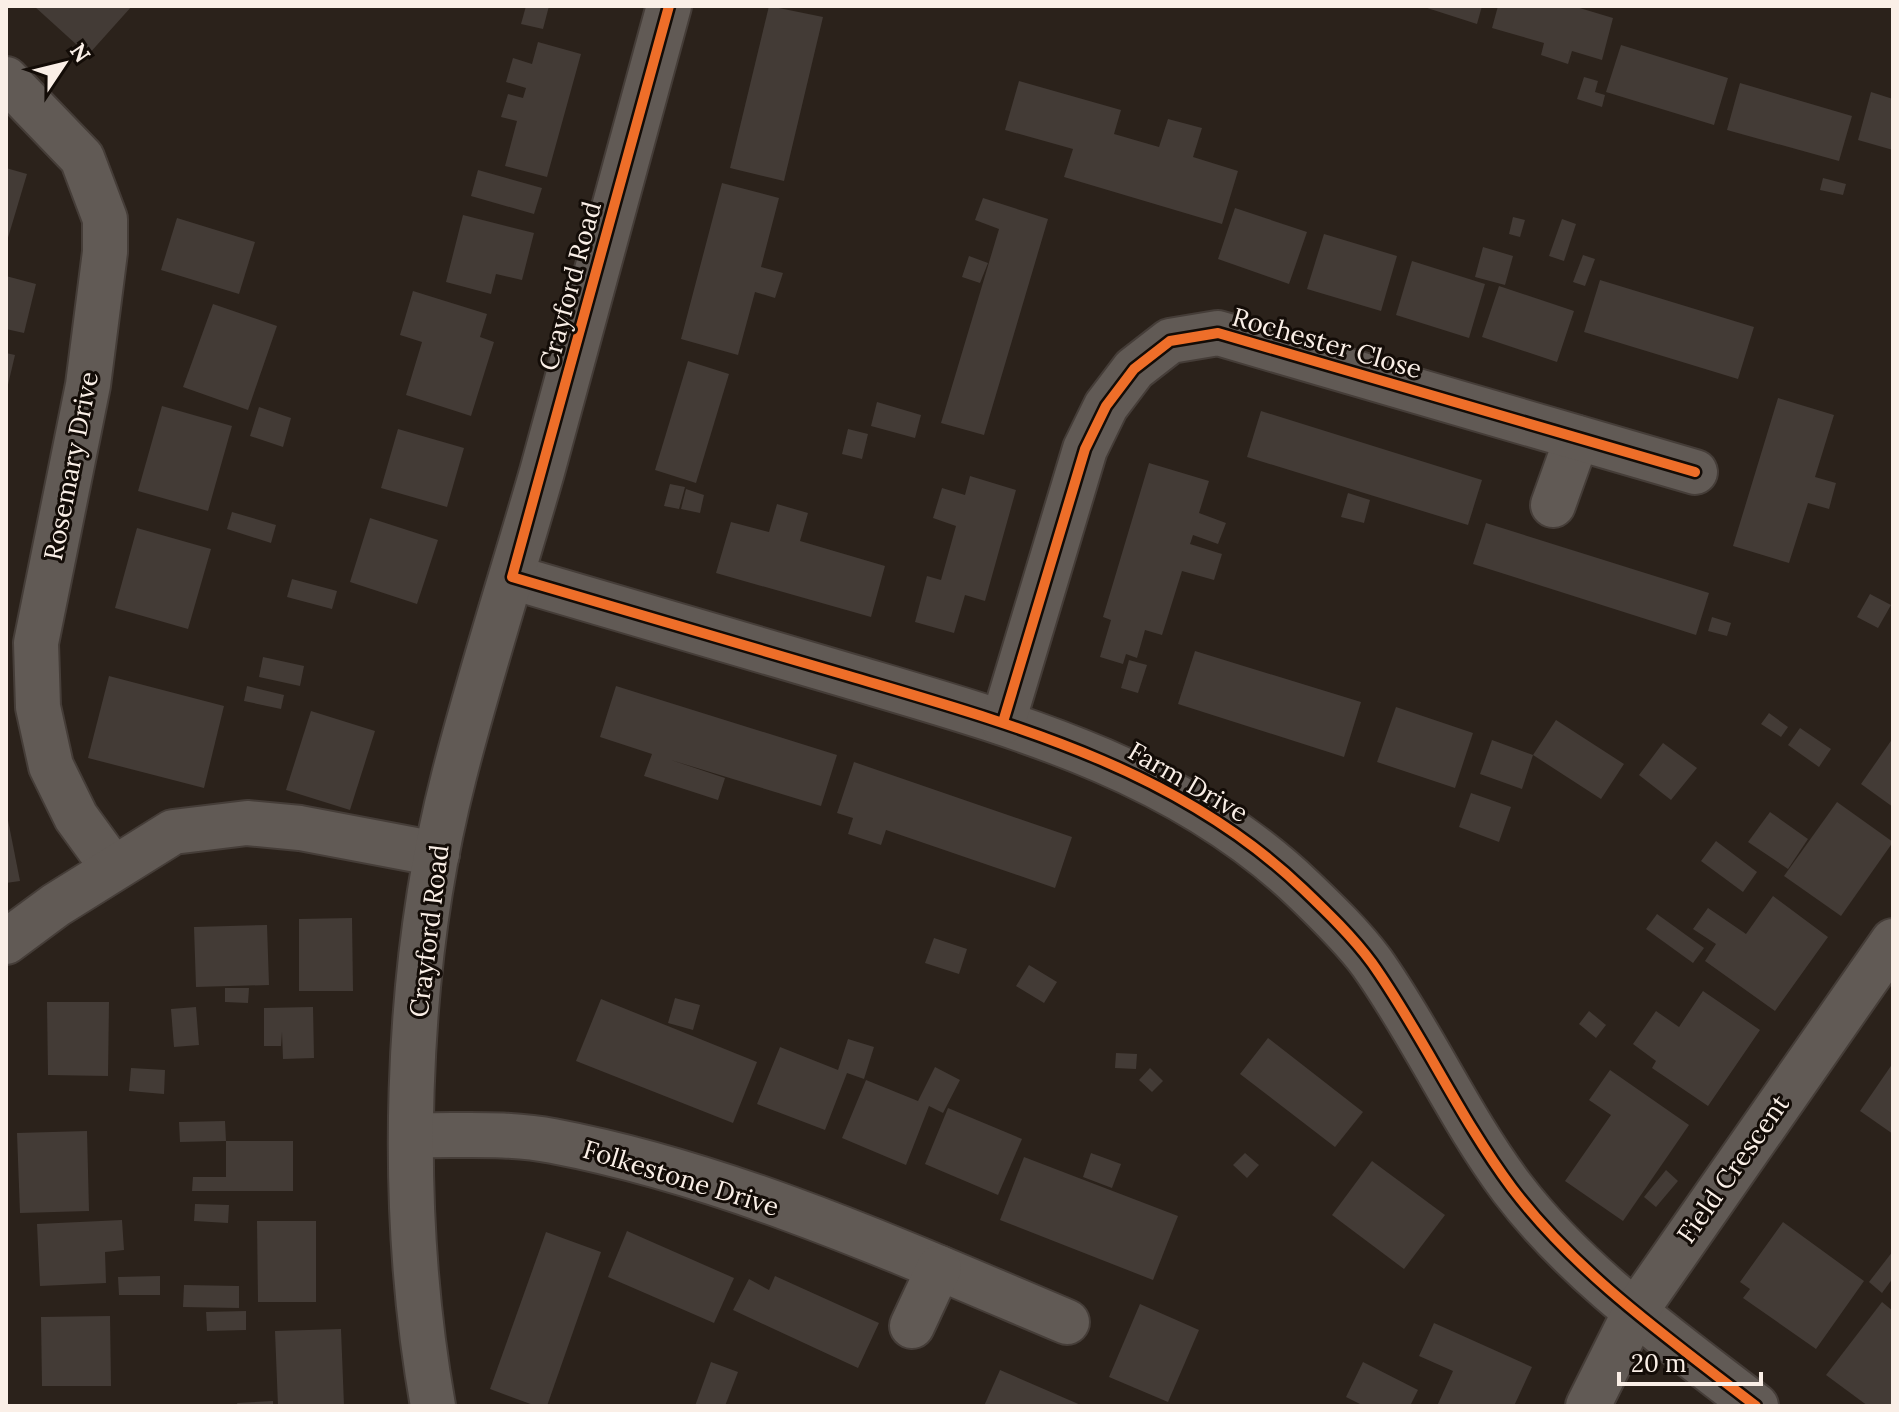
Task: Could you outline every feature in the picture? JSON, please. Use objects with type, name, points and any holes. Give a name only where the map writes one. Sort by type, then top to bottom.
[{"type":"street","name":"Crayford Road","points":[[433,1406],[417,1294],[413,1135],[420,978],[437,854],[454,776],[669,6]]},
{"type":"street","name":"Rosemary Drive","points":[[6,79],[82,158],[105,219],[105,252],[88,385],[21,643],[51,766],[76,817],[113,868]]},
{"type":"street","name":"Rochester Close","points":[[1003,722],[1085,449],[1106,406],[1134,369],[1170,341],[1218,333],[1695,472]]},
{"type":"street","points":[[1553,505],[1577,438]]},
{"type":"street","name":"Farm Drive","points":[[512,577],[1003,722],[1113,763],[1221,820],[1302,888],[1370,960],[1512,1188],[1551,1233],[1635,1312],[1756,1406]]},
{"type":"street","points":[[6,942],[113,868],[173,832],[247,823],[300,828],[437,854]]},
{"type":"street","name":"Field Crescent","points":[[1588,1406],[1635,1312],[1893,941]]},
{"type":"street","name":"Folkestone Drive","points":[[413,1135],[550,1140],[654,1165],[731,1190],[939,1268],[1067,1322]]},
{"type":"street","points":[[912,1326],[939,1268]]},
{"type":"building","points":[[34,6],[132,6],[88,55]]},
{"type":"building","points":[[526,6],[549,6],[543,29],[521,24]]},
{"type":"building","points":[[769,6],[823,17],[784,181],[730,168]]},
{"type":"building","points":[[1421,6],[1482,6],[1477,24]]},
{"type":"building","points":[[1498,6],[1573,6],[1613,18],[1602,60],[1572,51],[1568,64],[1541,55],[1544,43],[1492,28]]},
{"type":"building","points":[[538,42],[581,54],[547,177],[505,166],[517,121],[501,117],[508,94],[523,98],[526,88],[506,82],[513,58],[532,64]]},
{"type":"building","points":[[1621,45],[1728,78],[1714,125],[1606,92]]},
{"type":"building","points":[[1584,77],[1598,81],[1595,92],[1605,95],[1602,107],[1577,99]]},
{"type":"building","points":[[1019,81],[1121,110],[1114,134],[1159,147],[1168,119],[1202,128],[1193,157],[1238,171],[1222,224],[1064,177],[1073,149],[1005,130]]},
{"type":"building","points":[[1740,83],[1852,116],[1839,161],[1727,130]]},
{"type":"building","points":[[1871,92],[1893,99],[1893,150],[1858,140]]},
{"type":"building","points":[[6,168],[27,174],[7,241],[6,241]]},
{"type":"building","points":[[478,170],[542,188],[534,214],[471,196]]},
{"type":"building","points":[[1823,178],[1846,184],[1843,195],[1820,190]]},
{"type":"building","points":[[722,183],[779,198],[761,267],[783,273],[775,298],[755,292],[738,355],[681,339]]},
{"type":"building","points":[[983,198],[1048,219],[984,435],[941,423],[999,229],[975,220]]},
{"type":"building","points":[[1235,208],[1307,232],[1289,284],[1218,259]]},
{"type":"building","points":[[463,215],[534,233],[522,280],[496,274],[491,294],[446,282]]},
{"type":"building","points":[[1513,217],[1525,220],[1520,237],[1509,234]]},
{"type":"building","points":[[177,218],[255,242],[239,294],[161,270]]},
{"type":"building","points":[[1562,219],[1576,224],[1564,261],[1549,256]]},
{"type":"building","points":[[1324,234],[1397,256],[1381,311],[1307,289]]},
{"type":"building","points":[[1483,247],[1513,256],[1505,285],[1475,277]]},
{"type":"building","points":[[1583,255],[1595,259],[1585,286],[1573,282]]},
{"type":"building","points":[[969,256],[988,263],[980,283],[962,277]]},
{"type":"building","points":[[1412,261],[1485,284],[1469,338],[1396,315]]},
{"type":"building","points":[[6,276],[36,284],[24,333],[6,329]]},
{"type":"building","points":[[1600,280],[1754,327],[1738,379],[1584,332]]},
{"type":"building","points":[[1499,286],[1574,311],[1557,362],[1482,337]]},
{"type":"building","points":[[413,291],[487,314],[480,337],[494,342],[471,416],[406,395],[422,342],[400,335]]},
{"type":"building","points":[[213,304],[277,326],[248,410],[183,387]]},
{"type":"building","points":[[6,353],[15,355],[7,389],[6,388]]},
{"type":"building","points":[[688,361],[729,374],[696,483],[655,470]]},
{"type":"building","points":[[1778,398],[1834,415],[1815,477],[1836,483],[1829,509],[1808,503],[1789,563],[1733,546]]},
{"type":"building","points":[[877,402],[921,415],[915,438],[871,426]]},
{"type":"building","points":[[162,406],[232,426],[208,511],[138,491]]},
{"type":"building","points":[[259,407],[291,418],[283,447],[250,436]]},
{"type":"building","points":[[1261,411],[1482,480],[1468,525],[1247,457]]},
{"type":"building","points":[[398,429],[464,448],[447,507],[381,488]]},
{"type":"building","points":[[848,429],[868,434],[862,459],[842,454]]},
{"type":"building","points":[[1149,463],[1209,481],[1199,513],[1226,523],[1218,544],[1193,535],[1190,544],[1222,554],[1214,580],[1182,571],[1162,635],[1145,630],[1137,658],[1126,654],[1123,664],[1100,657],[1111,620],[1103,617]]},
{"type":"building","points":[[970,476],[1016,490],[985,601],[965,595],[954,633],[915,622],[927,576],[941,580],[956,526],[933,518],[942,488],[965,495]]},
{"type":"building","points":[[670,484],[685,487],[679,509],[664,506]]},
{"type":"building","points":[[686,489],[704,495],[700,513],[681,509]]},
{"type":"building","points":[[1348,493],[1370,500],[1364,523],[1341,517]]},
{"type":"building","points":[[777,504],[808,513],[800,541],[885,566],[871,617],[716,573],[731,522],[769,532]]},
{"type":"building","points":[[232,512],[276,525],[271,543],[227,529]]},
{"type":"building","points":[[370,518],[438,540],[417,604],[350,582]]},
{"type":"building","points":[[1486,523],[1709,593],[1696,635],[1473,564]]},
{"type":"building","points":[[137,528],[211,549],[188,629],[115,608]]},
{"type":"building","points":[[292,579],[337,591],[332,609],[287,597]]},
{"type":"building","points":[[1870,594],[1891,605],[1878,628],[1857,617]]},
{"type":"building","points":[[1712,617],[1731,623],[1727,636],[1708,631]]},
{"type":"building","points":[[1195,651],[1361,702],[1344,757],[1178,704]]},
{"type":"building","points":[[263,657],[304,666],[300,686],[259,677]]},
{"type":"building","points":[[1129,660],[1147,665],[1138,693],[1121,688]]},
{"type":"building","points":[[109,676],[224,706],[204,788],[88,758]]},
{"type":"building","points":[[247,686],[284,695],[281,709],[244,701]]},
{"type":"building","points":[[616,686],[837,755],[821,806],[671,760],[725,778],[718,800],[644,776],[652,754],[600,737]]},
{"type":"building","points":[[1396,707],[1473,733],[1455,788],[1377,762]]},
{"type":"building","points":[[311,711],[375,731],[350,810],[286,790]]},
{"type":"building","points":[[1769,713],[1788,727],[1781,737],[1761,724]]},
{"type":"building","points":[[1556,720],[1624,764],[1601,799],[1533,755]]},
{"type":"building","points":[[1800,728],[1831,749],[1819,767],[1788,745]]},
{"type":"building","points":[[1893,738],[1893,807],[1861,784]]},
{"type":"building","points":[[1492,740],[1533,755],[1522,789],[1480,774]]},
{"type":"building","points":[[1663,743],[1697,768],[1671,800],[1639,775]]},
{"type":"building","points":[[854,762],[1072,837],[1055,888],[886,830],[881,845],[848,834],[853,818],[837,813]]},
{"type":"building","points":[[1471,793],[1511,807],[1499,842],[1459,827]]},
{"type":"building","points":[[1837,802],[1893,842],[1841,916],[1784,876]]},
{"type":"building","points":[[6,810],[20,881],[6,883]]},
{"type":"building","points":[[1770,812],[1808,839],[1788,869],[1748,842]]},
{"type":"building","points":[[1716,841],[1757,872],[1743,892],[1701,861]]},
{"type":"building","points":[[1773,896],[1828,937],[1775,1011],[1705,961],[1716,944],[1693,929],[1708,908],[1746,934]]},
{"type":"building","points":[[1657,914],[1704,948],[1693,963],[1646,929]]},
{"type":"building","points":[[352,918],[353,991],[299,991],[299,919]]},
{"type":"building","points":[[267,925],[269,985],[196,987],[194,927]]},
{"type":"building","points":[[934,938],[967,949],[959,974],[925,963]]},
{"type":"building","points":[[1029,965],[1057,982],[1044,1003],[1016,986]]},
{"type":"building","points":[[225,988],[249,988],[248,1003],[225,1002]]},
{"type":"building","points":[[1703,991],[1760,1030],[1708,1106],[1652,1068],[1656,1061],[1633,1044],[1656,1011],[1679,1027]]},
{"type":"building","points":[[675,998],[700,1005],[693,1030],[668,1023]]},
{"type":"building","points":[[601,999],[757,1062],[733,1123],[576,1061]]},
{"type":"building","points":[[47,1002],[109,1002],[108,1076],[48,1075]]},
{"type":"building","points":[[196,1007],[199,1045],[174,1047],[171,1009]]},
{"type":"building","points":[[313,1007],[314,1058],[283,1059],[282,1032],[281,1046],[264,1046],[264,1008]]},
{"type":"building","points":[[1589,1011],[1606,1025],[1596,1038],[1579,1024]]},
{"type":"building","points":[[1268,1038],[1363,1112],[1335,1147],[1240,1074]]},
{"type":"building","points":[[848,1039],[874,1047],[864,1079],[847,1073],[825,1130],[757,1104],[780,1047],[838,1070]]},
{"type":"building","points":[[1116,1053],[1137,1054],[1136,1069],[1115,1068]]},
{"type":"building","points":[[1893,1063],[1893,1134],[1860,1111]]},
{"type":"building","points":[[935,1067],[960,1080],[943,1113],[929,1106],[906,1165],[842,1138],[866,1080],[918,1101]]},
{"type":"building","points":[[131,1068],[165,1070],[164,1094],[129,1091]]},
{"type":"building","points":[[1150,1068],[1163,1081],[1152,1092],[1139,1080]]},
{"type":"building","points":[[1610,1070],[1689,1125],[1623,1221],[1565,1181],[1611,1115],[1589,1100]]},
{"type":"building","points":[[948,1108],[1022,1139],[998,1195],[925,1164]]},
{"type":"building","points":[[225,1121],[226,1141],[180,1142],[179,1122]]},
{"type":"building","points":[[87,1131],[89,1211],[20,1213],[17,1133]]},
{"type":"building","points":[[226,1141],[293,1141],[293,1191],[192,1191],[193,1177],[226,1177]]},
{"type":"building","points":[[1091,1153],[1121,1164],[1112,1188],[1083,1177]]},
{"type":"building","points":[[1245,1153],[1259,1165],[1247,1178],[1233,1165]]},
{"type":"building","points":[[1024,1157],[1178,1216],[1153,1280],[1000,1220]]},
{"type":"building","points":[[1372,1161],[1445,1215],[1404,1269],[1332,1215]]},
{"type":"building","points":[[1666,1170],[1678,1181],[1656,1207],[1644,1197]]},
{"type":"building","points":[[195,1204],[229,1205],[228,1223],[194,1221]]},
{"type":"building","points":[[122,1220],[124,1250],[105,1252],[106,1283],[40,1286],[37,1224]]},
{"type":"building","points":[[257,1221],[316,1221],[316,1302],[258,1302]]},
{"type":"building","points":[[1783,1222],[1864,1281],[1816,1349],[1743,1298],[1750,1289],[1740,1282]]},
{"type":"building","points":[[627,1231],[734,1278],[714,1323],[608,1277]]},
{"type":"building","points":[[546,1232],[601,1252],[547,1406],[536,1406],[490,1389]]},
{"type":"building","points":[[1893,1251],[1893,1278],[1882,1293],[1869,1282]]},
{"type":"building","points":[[160,1276],[160,1295],[119,1295],[118,1277]]},
{"type":"building","points":[[775,1276],[879,1323],[858,1368],[733,1310],[749,1279],[769,1290]]},
{"type":"building","points":[[184,1285],[239,1286],[239,1308],[183,1307]]},
{"type":"building","points":[[1882,1302],[1893,1311],[1893,1406],[1868,1406],[1826,1375]]},
{"type":"building","points":[[1140,1304],[1199,1330],[1168,1402],[1109,1377]]},
{"type":"building","points":[[246,1311],[246,1330],[207,1331],[206,1312]]},
{"type":"building","points":[[110,1316],[111,1386],[42,1386],[41,1317]]},
{"type":"building","points":[[1434,1323],[1532,1367],[1514,1406],[1437,1406],[1453,1371],[1419,1356]]},
{"type":"building","points":[[341,1329],[344,1406],[278,1406],[275,1331]]},
{"type":"building","points":[[711,1362],[738,1372],[725,1406],[695,1406]]},
{"type":"building","points":[[1363,1362],[1418,1390],[1410,1406],[1364,1406],[1346,1397]]},
{"type":"building","points":[[1000,1370],[1083,1406],[984,1406]]},
{"type":"building","points":[[273,1401],[273,1406],[238,1406],[237,1403]]},
{"type":"cycle path","points":[[669,6],[512,577],[910,694],[1031,733],[1090,755],[1202,811],[1254,847],[1303,889],[1365,953],[1493,1161],[1538,1220],[1627,1305],[1756,1406]]},
{"type":"cycle path","points":[[1003,722],[1085,449],[1106,406],[1134,369],[1170,341],[1218,333],[1695,472]]}]
